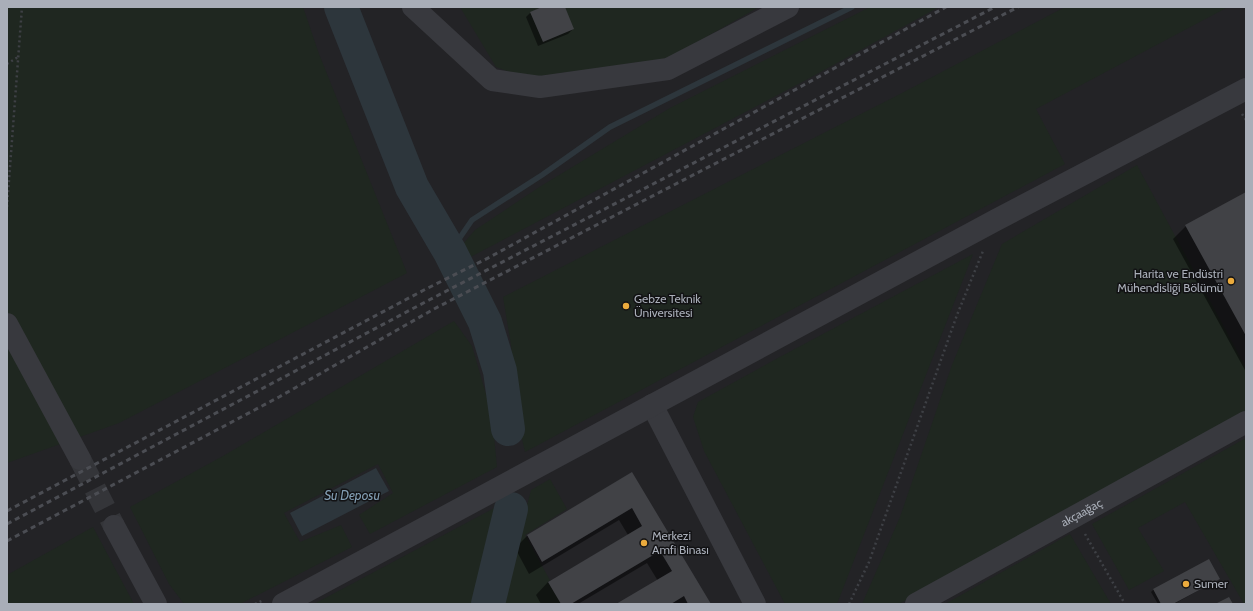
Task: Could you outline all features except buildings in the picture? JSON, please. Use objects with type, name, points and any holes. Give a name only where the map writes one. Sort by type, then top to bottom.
[{"type":"street","points":[[413,7],[492,80],[540,87],[668,69],[782,8]]},
{"type":"street","points":[[283,604],[996,220],[1246,88]]},
{"type":"street","points":[[7,324],[80,459]]},
{"type":"street","points":[[652,406],[755,604]]},
{"type":"street","name":"akçaağaç","points":[[916,604],[1246,422]]},
{"type":"street","points":[[114,526],[156,604]]},
{"type":"path","points":[[7,207],[22,7]]},
{"type":"path","points":[[7,64],[18,57]]},
{"type":"path","points":[[849,604],[869,562],[957,315],[996,220]]},
{"type":"path","points":[[1075,517],[1125,604]]},
{"type":"shaded area","name":"Gebze Teknik Üniversitesi","points":[[7,7],[1246,7],[1246,604],[7,604]]},
{"type":"shaded area","points":[[7,7],[303,7],[319,54],[407,273],[119,423],[7,463]]},
{"type":"shaded area","points":[[460,7],[759,7],[669,58],[526,78],[496,67]]},
{"type":"shaded area","points":[[870,7],[939,7],[806,80],[461,262],[456,252],[475,230],[541,186],[670,108]]},
{"type":"shaded area","points":[[1065,7],[1228,7],[1036,109],[1065,164],[525,452],[520,431],[511,345],[503,297],[902,93]]},
{"type":"shaded area","points":[[1137,165],[1246,368],[1246,415],[899,604],[862,604],[900,517],[952,365],[1002,244]]},
{"type":"shaded area","points":[[973,254],[837,604],[785,604],[704,451],[693,417],[698,402]]},
{"type":"shaded area","points":[[454,321],[472,346],[492,415],[497,467],[370,534],[359,515],[393,493],[378,464],[284,513],[300,542],[341,525],[352,547],[240,604],[184,604],[169,584],[130,507],[223,456]]},
{"type":"shaded area","points":[[1246,438],[1246,604],[1244,604],[1185,502],[1138,528],[1164,571],[1129,590],[1092,524]]},
{"type":"shaded area","points":[[550,479],[567,509],[525,535],[563,604],[501,604],[531,490]]},
{"type":"shaded area","points":[[500,505],[473,604],[314,604]]},
{"type":"shaded area","points":[[93,527],[134,604],[7,604],[7,575]]},
{"type":"shaded area","points":[[1070,534],[1111,604],[945,604]]},
{"type":"water","name":"Su Deposu","points":[[376,468],[389,491],[302,536],[290,513]]},
{"type":"waterway","points":[[341,7],[412,187],[450,252],[485,322],[500,371],[508,429]]},
{"type":"waterway","points":[[450,252],[472,220],[542,175],[610,127],[852,7]]},
{"type":"waterway","points":[[488,604],[511,509]]},
{"type":"tunnel","points":[[80,459],[114,526]]},
{"type":"railway","points":[[7,511],[424,290],[490,257],[946,7]]},
{"type":"railway","points":[[7,524],[429,300],[995,7]]},
{"type":"railway","points":[[7,541],[279,397],[434,309],[1018,7]]},
{"type":"place","name":"Harita ve Endüstri Mühendisliği Bölümü","points":[[1231,281]]},
{"type":"place","name":"Gebze Teknik Üniversitesi","points":[[626,306]]},
{"type":"place","name":"Merkezi Amfi Binası","points":[[644,543]]},
{"type":"place","name":"Sumer","points":[[1186,584]]}]
